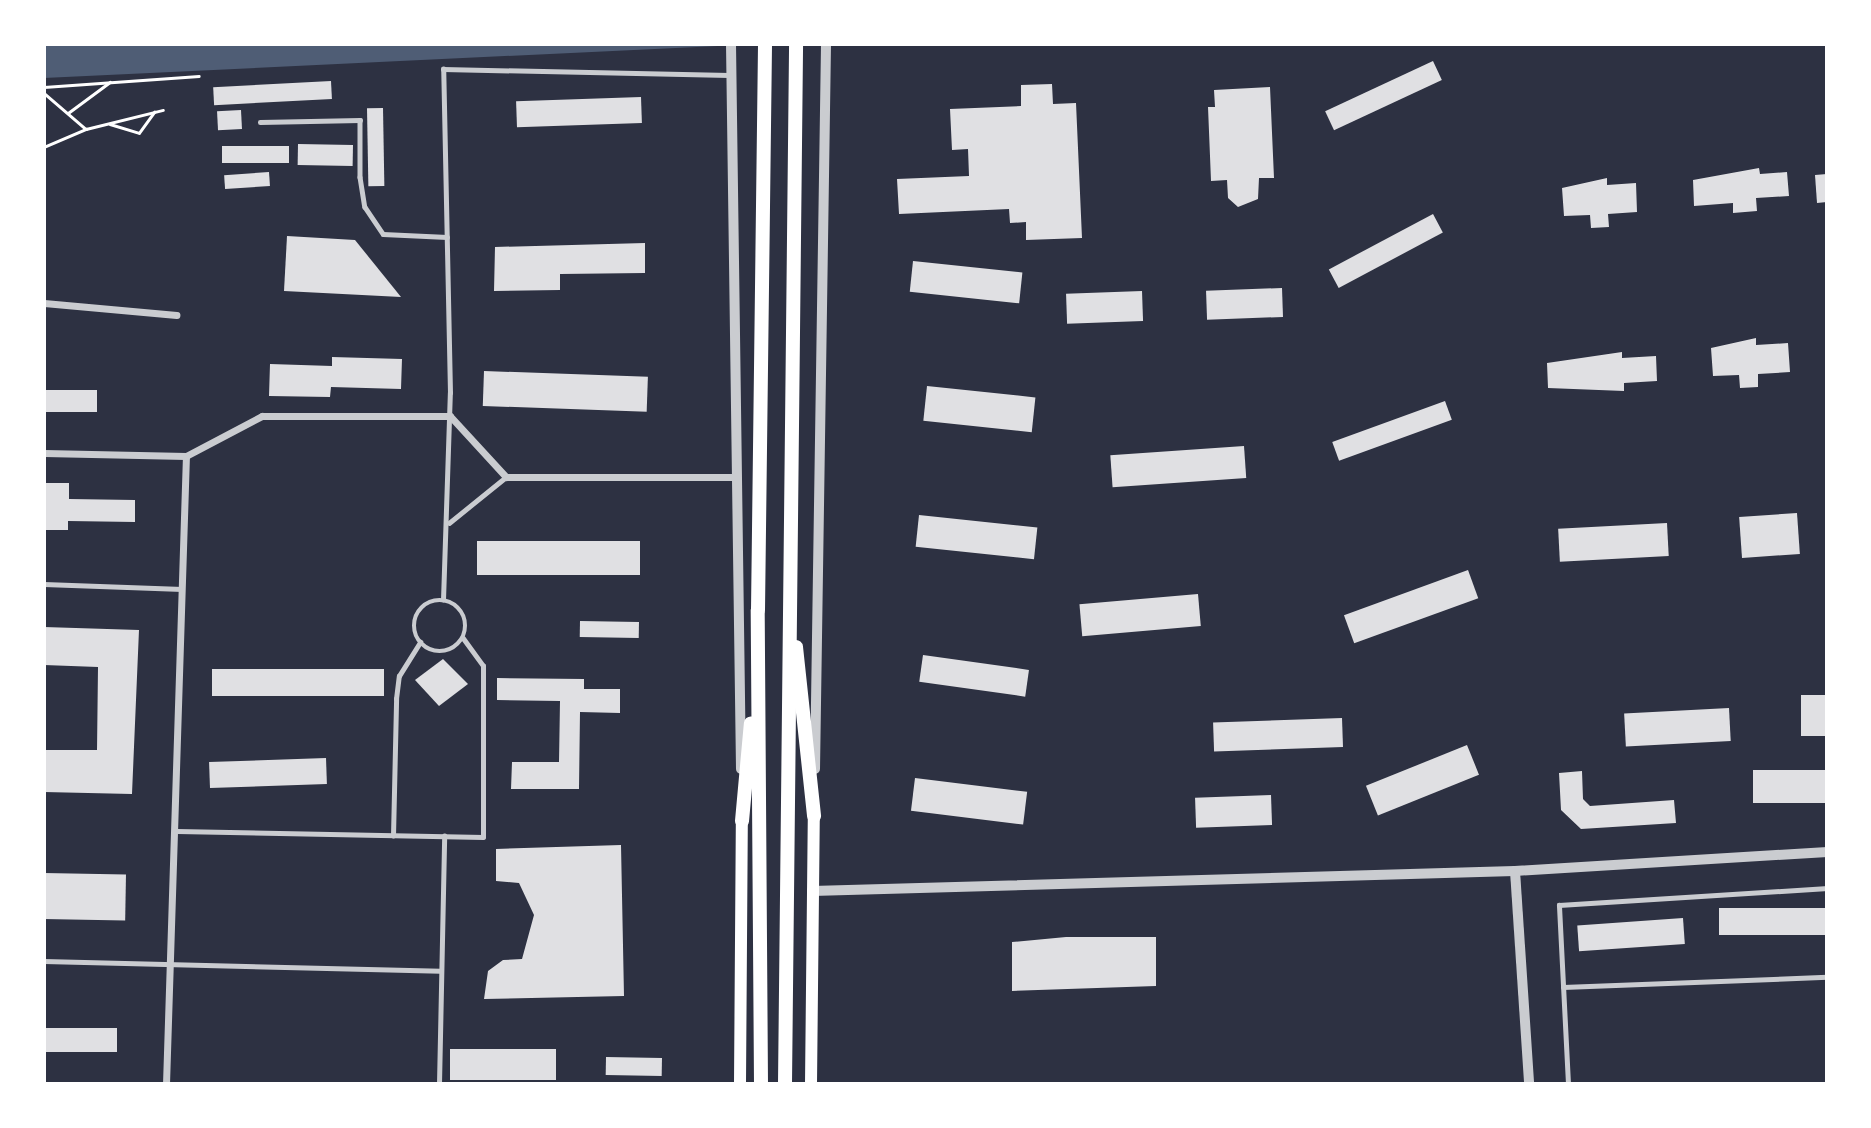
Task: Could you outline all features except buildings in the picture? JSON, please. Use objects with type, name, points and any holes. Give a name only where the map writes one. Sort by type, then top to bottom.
[{"type":"highway","points":[[761,1084],[758,610],[765,44]]},
{"type":"highway","points":[[785,1084],[796,44]]},
{"type":"highway","points":[[790,603],[814,816]]},
{"type":"highway","points":[[742,821],[758,610]]},
{"type":"main road","points":[[811,1084],[814,816]]},
{"type":"main road","points":[[740,1084],[742,821]]},
{"type":"street","points":[[730,44],[733,477],[742,821]]},
{"type":"street","points":[[814,816],[826,44]]},
{"type":"street","points":[[44,303],[176,315]]},
{"type":"street","points":[[44,453],[186,456],[262,416],[450,416],[506,477],[733,477]]},
{"type":"street","points":[[166,1084],[177,831],[186,456]]},
{"type":"street","points":[[812,891],[1515,871],[1827,852]]},
{"type":"street","points":[[1515,871],[1529,1084]]},
{"type":"lane","points":[[443,600],[449,523],[450,416],[443,69],[730,76]]},
{"type":"lane","points":[[260,122],[360,120],[359,177],[365,207],[383,234],[447,237]]},
{"type":"lane","points":[[449,523],[506,477]]},
{"type":"lane","points":[[44,584],[182,589]]},
{"type":"lane","points":[[177,831],[483,836],[483,666],[463,638],[463,614],[443,600]]},
{"type":"lane","points":[[443,600],[420,610],[414,625],[420,642],[442,652],[463,638]]},
{"type":"lane","points":[[393,836],[399,676],[420,642]]},
{"type":"lane","points":[[439,1084],[444,836]]},
{"type":"lane","points":[[1568,1084],[1559,905],[1827,888]]},
{"type":"lane","points":[[44,961],[440,971]]},
{"type":"lane","points":[[1563,987],[1827,976]]},
{"type":"path","points":[[44,87],[199,76]]},
{"type":"path","points":[[68,113],[110,82]]},
{"type":"path","points":[[44,93],[86,130]]},
{"type":"path","points":[[44,147],[86,130],[163,110]]},
{"type":"path","points":[[108,124],[139,133],[154,112]]},
{"type":"water","points":[[44,44],[760,44],[44,78]]}]
